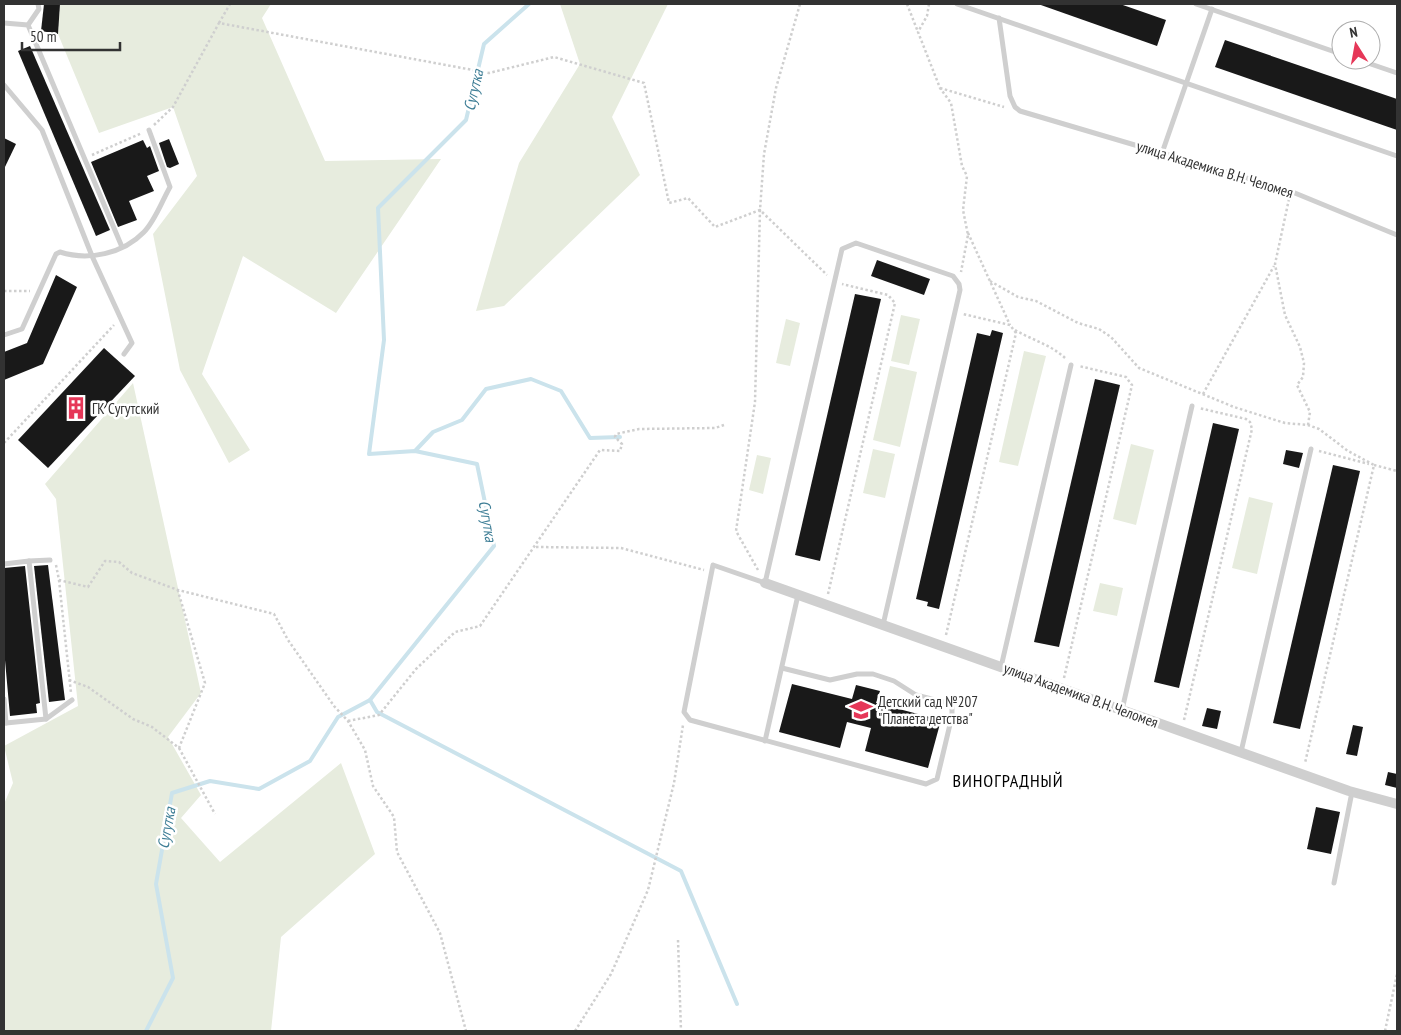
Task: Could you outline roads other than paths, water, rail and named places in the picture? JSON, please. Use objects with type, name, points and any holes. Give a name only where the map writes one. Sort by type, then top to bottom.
[{"type":"street","name":"улица Академика В.Н. Челомея","points":[[765,582],[1352,792],[1397,804]]},
{"type":"lane","points":[[28,25],[39,9],[38,4]]},
{"type":"lane","points":[[956,4],[1397,156]]},
{"type":"lane","points":[[1196,4],[1331,51]]},
{"type":"lane","points":[[1162,153],[1212,9]]},
{"type":"lane","name":"улица Академика В.Н. Челомея","points":[[999,18],[1010,96],[1015,107],[1020,111],[1290,191],[1397,235]]},
{"type":"lane","points":[[4,23],[28,25]]},
{"type":"lane","points":[[28,25],[122,248]]},
{"type":"lane","points":[[1381,68],[1397,73]]},
{"type":"lane","points":[[4,85],[42,130],[92,256],[132,343],[124,354]]},
{"type":"lane","points":[[4,335],[22,329],[56,254],[60,252],[75,256],[92,256],[122,248],[144,232],[170,187],[149,130]]},
{"type":"lane","points":[[782,668],[830,680],[861,674],[887,678],[912,693],[946,703],[952,708],[952,716],[939,775],[930,784],[765,741],[690,720],[685,716],[684,707],[713,565],[765,582],[842,249],[856,243],[949,274],[959,284],[960,290],[883,625]]},
{"type":"lane","points":[[1001,667],[1071,364]]},
{"type":"lane","points":[[1122,710],[1192,406]]},
{"type":"lane","points":[[1241,752],[1311,449]]},
{"type":"lane","points":[[4,564],[50,560]]},
{"type":"lane","points":[[29,562],[46,719]]},
{"type":"lane","points":[[765,741],[798,595]]},
{"type":"lane","points":[[4,699],[5,723],[46,719],[72,700]]},
{"type":"lane","points":[[1334,883],[1352,792]]},
{"type":"waterway","name":"Сугутка","points":[[146,1031],[173,978],[156,884],[172,793],[210,781],[259,789],[310,761],[338,717],[370,700],[494,546],[477,464],[415,451],[369,454],[384,340],[378,208],[466,120],[484,44],[529,4]]},
{"type":"waterway","points":[[415,451],[433,432],[462,420],[486,389],[531,379],[561,391],[590,438],[620,437]]},
{"type":"waterway","points":[[370,700],[377,712],[681,871],[737,1004]]},
{"type":"place","name":"ГК Сугутский","points":[[76,408]]},
{"type":"place","name":"Детский сад №207 \"Планета детства\"","points":[[861,710]]},
{"type":"district","name":"ВИНОГРАДНЫЙ","points":[[1008,780]]}]
